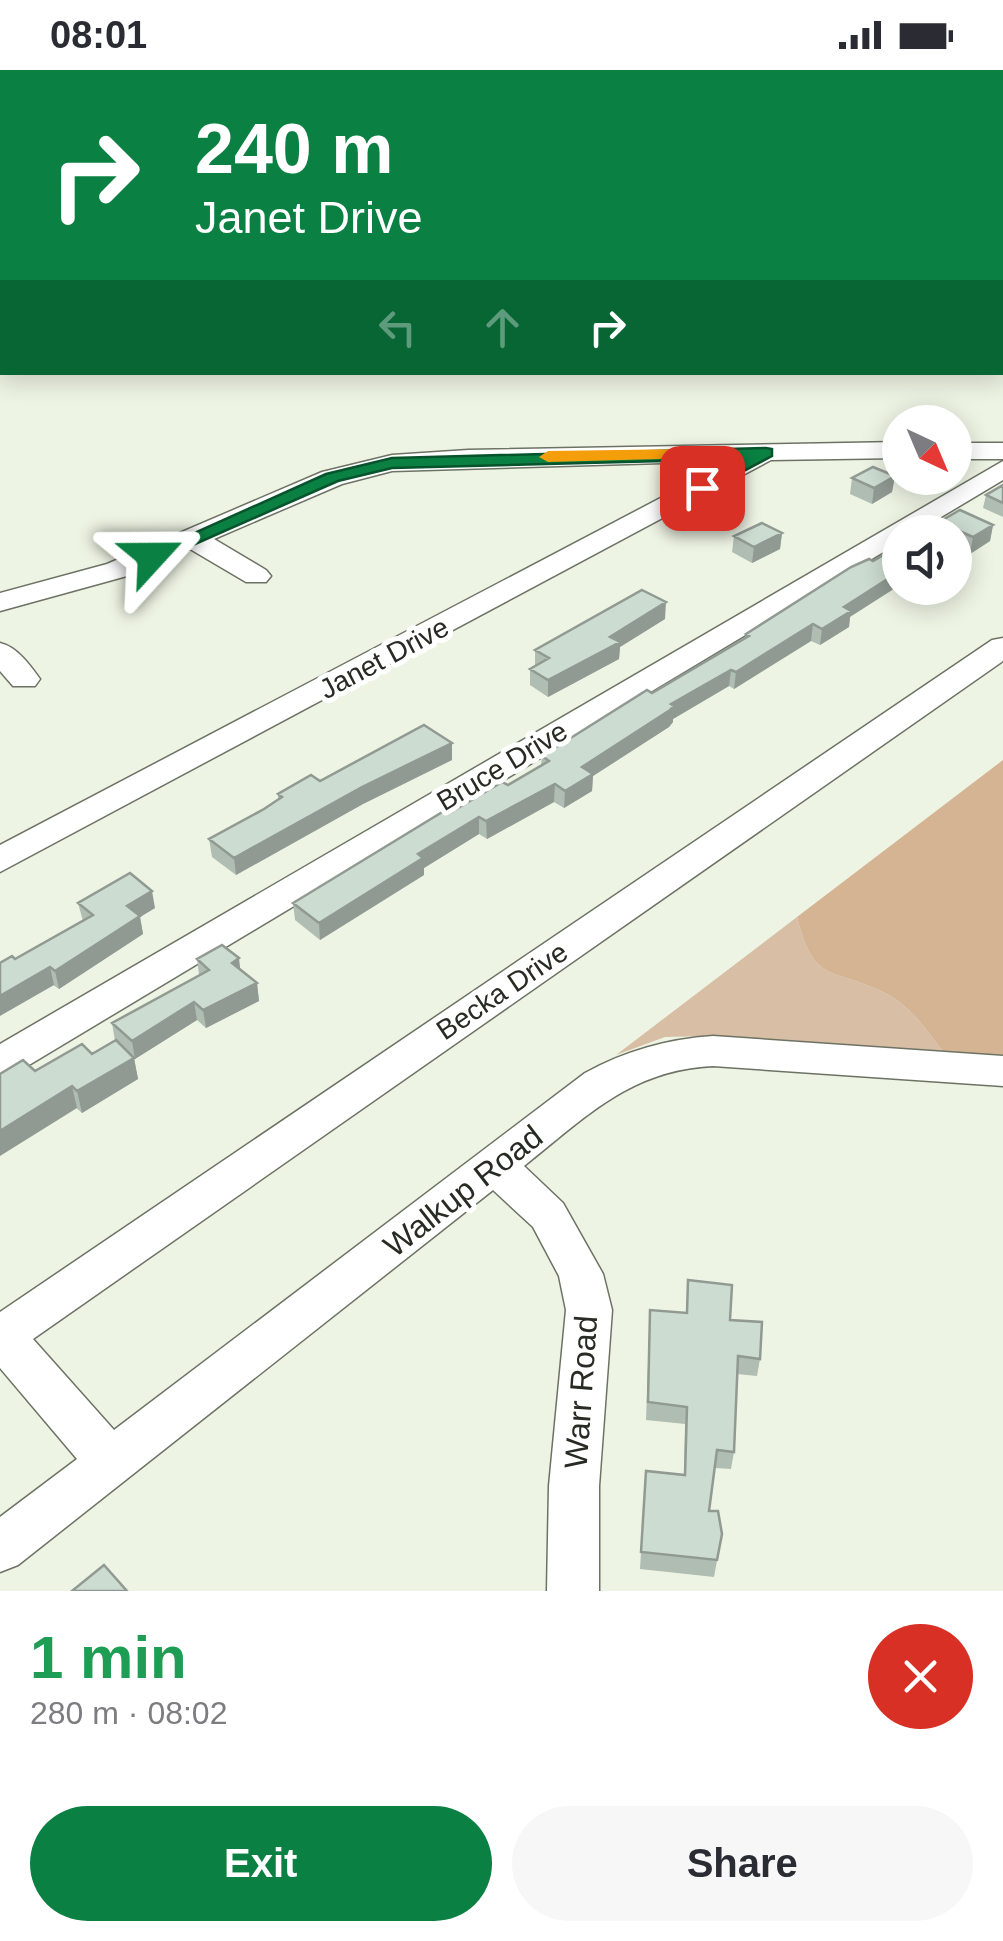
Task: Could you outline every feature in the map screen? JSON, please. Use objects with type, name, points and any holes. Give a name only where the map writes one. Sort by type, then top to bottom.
[{"type":"street","points":[[0,602],[81,583],[332,478],[392,463],[882,450]]},
{"type":"street","points":[[972,451],[1003,451]]},
{"type":"street","name":"Janet Drive","points":[[0,860],[766,453]]},
{"type":"street","name":"Bruce Drive","points":[[0,1063],[1003,468]]},
{"type":"street","points":[[192,538],[256,576]]},
{"type":"street","name":"Becka Drive","points":[[1,1336],[1003,647]]},
{"type":"street","points":[[0,652],[24,680]]},
{"type":"street","name":"Walkup Road","points":[[0,1548],[626,1068],[680,1052],[1003,1071]]},
{"type":"street","name":"Warr Road","points":[[496,1166],[526,1190],[558,1230],[582,1274],[589,1310],[574,1486],[573,1591]]},
{"type":"street","points":[[1,1336],[111,1462]]},
{"type":"shaded area","points":[[1003,760],[1003,1056],[943,1052],[901,1003],[818,964],[803,939],[797,917]]},
{"type":"shaded area","points":[[797,917],[803,939],[818,964],[901,1003],[943,1052],[707,1036],[665,1037],[616,1055]]},
{"type":"building","points":[[873,467],[882,471],[882,483],[874,488],[852,478]]},
{"type":"building","points":[[1003,485],[1003,503],[986,495]]},
{"type":"building","points":[[972,515],[993,525],[973,537]]},
{"type":"building","points":[[762,523],[782,533],[754,547],[734,536]]},
{"type":"building","points":[[882,556],[882,583],[844,607],[851,611],[822,629],[813,624],[736,672],[731,670],[671,704],[674,706],[670,710],[582,767],[593,774],[565,791],[555,784],[486,821],[479,817],[418,854],[423,858],[319,923],[293,903],[444,811],[448,814],[502,782],[508,785],[549,761],[542,756],[647,690],[652,693],[749,636],[746,634],[851,567]]},
{"type":"building","points":[[642,590],[666,602],[610,637],[620,642],[548,680],[530,669],[549,658],[535,650]]},
{"type":"building","points":[[424,725],[452,743],[362,787],[234,858],[209,839],[264,809],[282,797],[278,794],[311,775],[320,781]]},
{"type":"building","points":[[130,873],[152,891],[127,906],[140,916],[55,971],[50,967],[0,996],[0,963],[12,956],[15,959],[93,915],[78,903]]},
{"type":"building","points":[[222,945],[239,958],[232,963],[257,983],[203,1010],[194,1002],[132,1041],[112,1023],[209,970],[197,959]]},
{"type":"building","points":[[116,1040],[134,1058],[77,1091],[72,1086],[0,1131],[0,1074],[23,1060],[35,1071],[82,1044],[92,1054]]},
{"type":"building","points":[[688,1280],[732,1285],[730,1320],[762,1322],[760,1359],[738,1356],[734,1452],[717,1450],[709,1511],[718,1511],[722,1534],[717,1560],[641,1552],[646,1471],[685,1475],[687,1407],[648,1402],[650,1310],[687,1313]]},
{"type":"building","points":[[104,1565],[127,1591],[72,1591]]},
{"type":"slow traffic","points":[[548,457],[689,454]]},
{"type":"route","points":[[152,556],[332,478],[392,463],[766,453],[702,488]]}]
